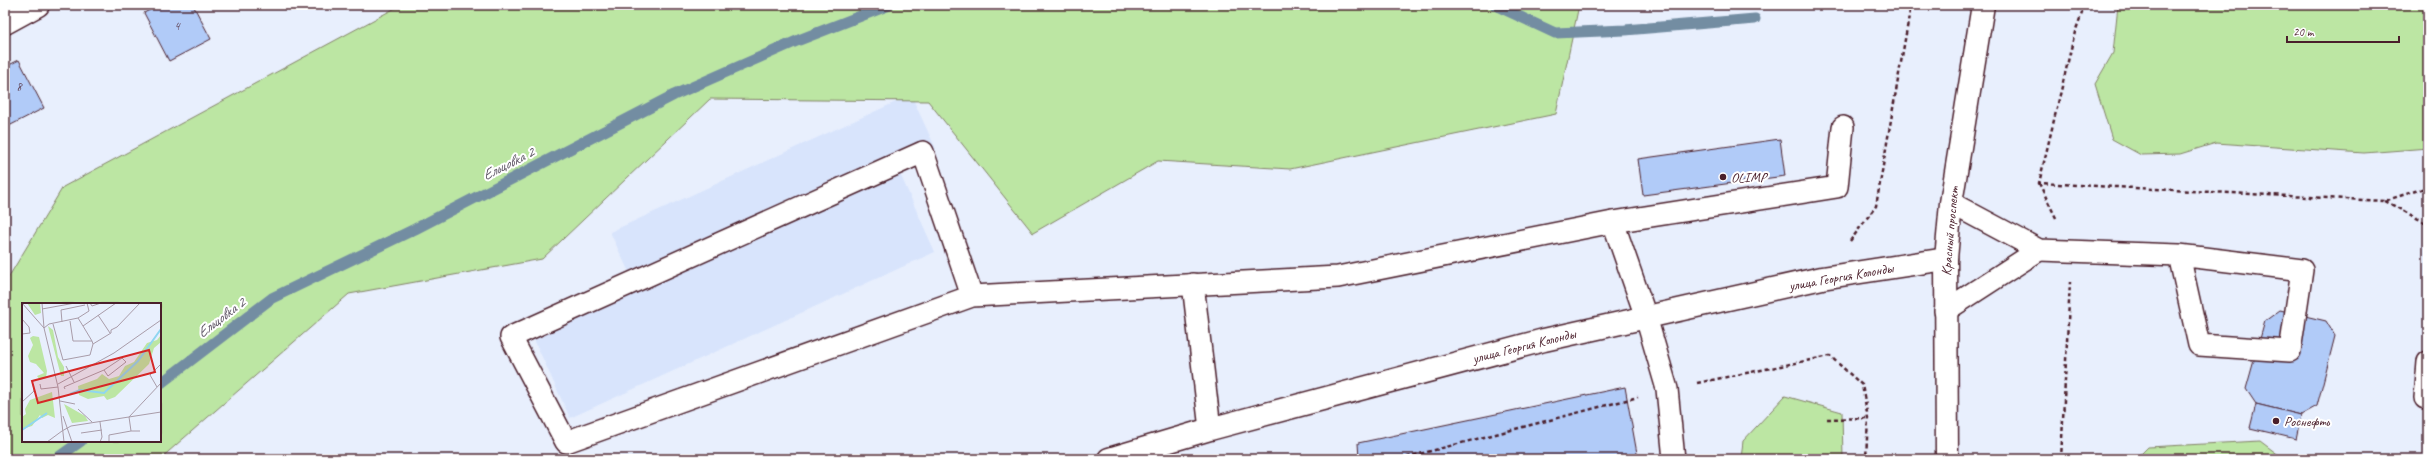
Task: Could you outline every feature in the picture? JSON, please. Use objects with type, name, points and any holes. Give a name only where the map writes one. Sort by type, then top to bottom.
[{"type":"main road","points":[[5,23],[38,5]]},
{"type":"main road","name":"Красный проспект","points":[[1947,459],[1945,311],[1946,258],[1951,203],[1983,5]]},
{"type":"main road","name":"улица Георгия Колонды","points":[[1109,459],[1210,429],[1544,340],[1822,278],[1946,258]]},
{"type":"lane","points":[[972,296],[923,152],[511,337],[566,442],[972,296],[1338,277],[1613,222],[1837,187],[1843,127]]},
{"type":"lane","points":[[1951,203],[2039,250],[2179,255],[2302,270],[2290,351],[2199,345],[2179,255]]},
{"type":"lane","points":[[1613,222],[1646,317],[1667,389],[1674,459]]},
{"type":"lane","points":[[1945,311],[2039,250]]},
{"type":"lane","points":[[1193,284],[1210,429]]},
{"type":"lane","points":[[2425,398],[2428,362]]},
{"type":"path","points":[[1846,247],[1876,206],[1911,5]]},
{"type":"path","points":[[2061,459],[2071,252],[2039,183],[2075,32],[2085,5]]},
{"type":"path","points":[[2039,183],[2384,201],[2428,187]]},
{"type":"path","points":[[2384,201],[2424,222],[2428,232]]},
{"type":"path","points":[[1400,459],[1667,389],[1830,356],[1862,385],[1868,418],[1866,459]]},
{"type":"path","points":[[1827,420],[1868,418]]},
{"type":"shaded area","points":[[911,95],[936,149],[897,167],[935,252],[570,418],[532,335],[636,287],[610,232]]},
{"type":"green space","points":[[401,5],[1579,5],[1556,114],[1290,169],[1158,161],[1033,233],[928,101],[710,99],[542,259],[349,294],[160,459],[5,459],[5,283],[63,187]]},
{"type":"green space","points":[[2118,5],[2428,5],[2428,148],[2364,153],[2216,143],[2180,154],[2141,155],[2112,139],[2095,84],[2113,53]]},
{"type":"green space","points":[[1785,396],[1842,412],[1843,459],[1741,459],[1743,441]]},
{"type":"green space","points":[[2260,441],[2284,459],[2136,459],[2148,447]]},
{"type":"building","points":[[159,5],[193,5],[211,39],[169,61],[144,13]]},
{"type":"building","points":[[19,60],[44,108],[5,128],[5,67]]},
{"type":"building","points":[[1780,139],[1785,176],[1643,195],[1638,159]]},
{"type":"building","points":[[2280,310],[2326,321],[2335,336],[2317,406],[2301,415],[2256,404],[2246,389],[2265,321]]},
{"type":"building","points":[[1625,387],[1638,459],[1359,459],[1358,443]]},
{"type":"building","name":"Роснефть","points":[[2256,404],[2301,415],[2296,439],[2250,428]]},
{"type":"waterway","name":"Ельцовка 2","points":[[161,383],[272,298],[415,229],[674,95],[799,40],[889,5]]},
{"type":"waterway","name":"Ельцовка 2","points":[[1495,5],[1555,33],[1625,30],[1755,19]]},
{"type":"waterway","name":"Ельцовка 2","points":[[56,459],[80,442]]},
{"type":"place","name":"OLIMP","points":[[1723,177]]},
{"type":"place","name":"Роснефть","points":[[2276,421]]}]
